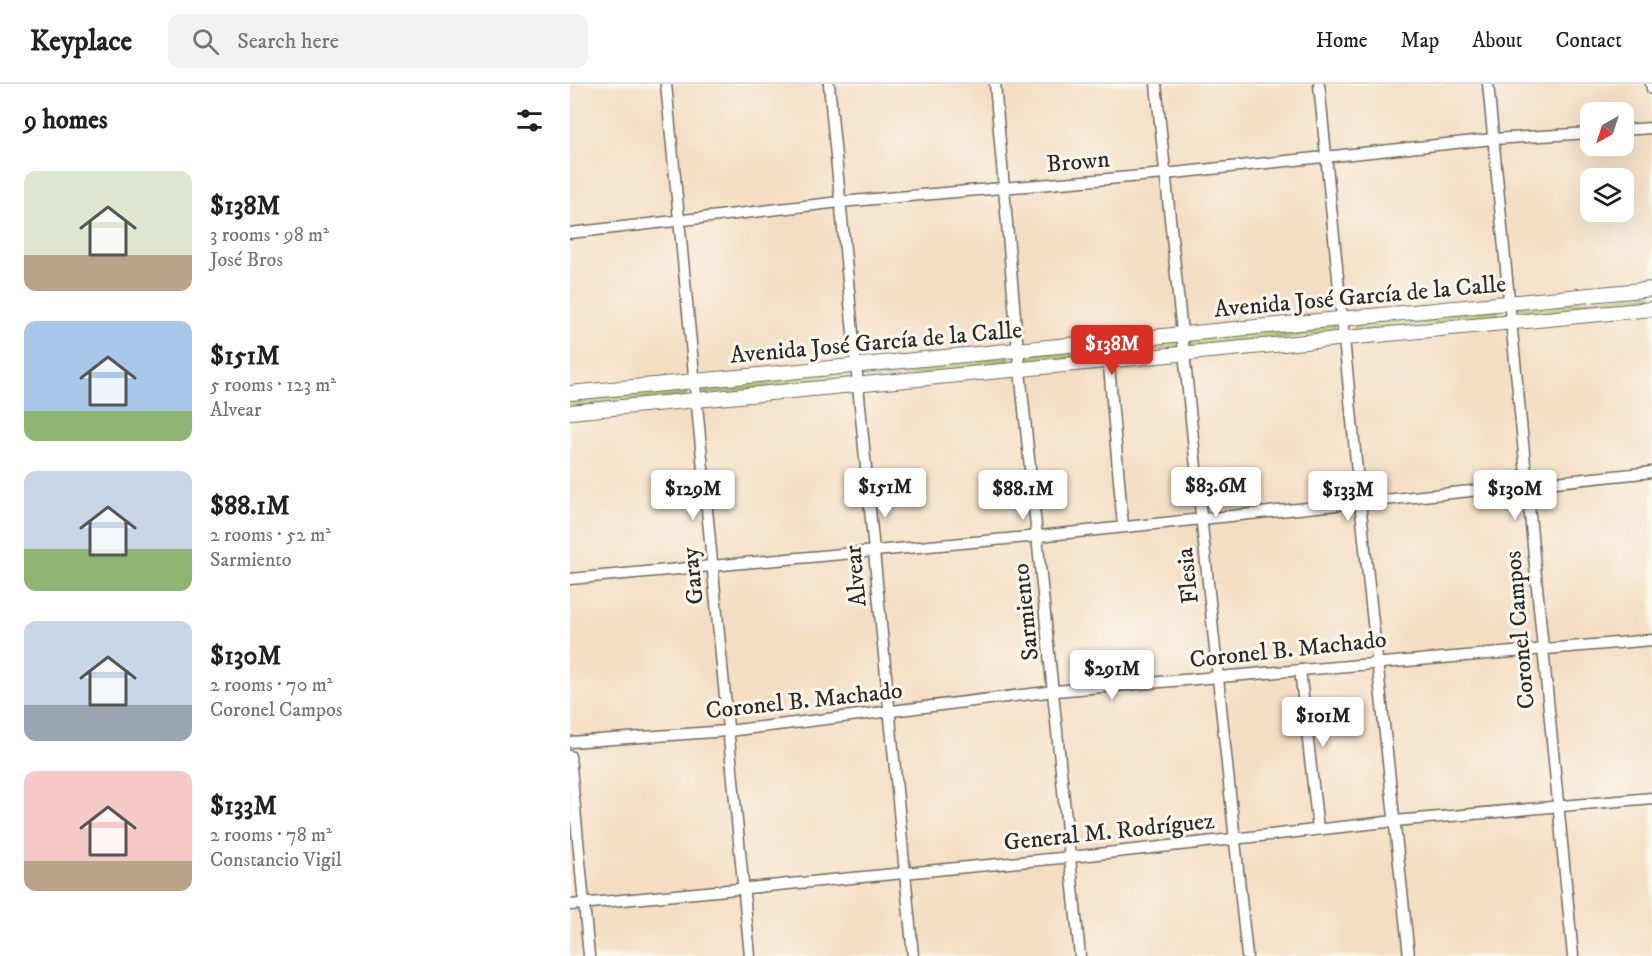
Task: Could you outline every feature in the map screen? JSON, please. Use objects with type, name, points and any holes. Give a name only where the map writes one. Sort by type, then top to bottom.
[{"type":"main road","name":"Avenida José García de la Calle","points":[[570,393],[1652,289]]},
{"type":"main road","name":"Avenida José García de la Calle","points":[[570,412],[1652,309]]},
{"type":"street","name":"Garay","points":[[666,84],[750,956]]},
{"type":"street","name":"Alvear","points":[[829,84],[854,366],[874,549],[912,956]]},
{"type":"street","name":"Sarmiento","points":[[995,84],[1018,351],[1055,691],[1080,956]]},
{"type":"street","name":"Flesia","points":[[1156,84],[1180,335],[1220,678],[1247,956]]},
{"type":"street","points":[[1319,84],[1360,502],[1409,956]]},
{"type":"street","name":"Coronel Campos","points":[[1488,84],[1541,648],[1573,956]]},
{"type":"street","points":[[1652,84],[1652,89]]},
{"type":"street","points":[[1634,129],[1652,128]]},
{"type":"street","name":"Brown","points":[[570,233],[840,202],[1165,174],[1326,155],[1493,139],[1580,134]]},
{"type":"street","points":[[1107,343],[1123,526]]},
{"type":"street","points":[[570,579],[874,549],[1039,536],[1202,517],[1652,472]]},
{"type":"street","name":"Coronel B. Machado","points":[[570,742],[728,731],[1055,691],[1220,678],[1378,661],[1652,640]]},
{"type":"street","points":[[1300,670],[1318,829]]},
{"type":"street","points":[[570,756],[589,956]]},
{"type":"street","name":"General M. Rodríguez","points":[[570,905],[1071,857],[1395,821],[1652,798]]},
{"type":"green space","points":[[1652,294],[1652,303],[1517,316],[1516,307]]},
{"type":"green space","points":[[1497,308],[1498,317],[1355,332],[1353,324]]},
{"type":"green space","points":[[1334,323],[1335,332],[1191,347],[1190,338]]},
{"type":"green space","points":[[1176,339],[1177,348],[1111,355],[1110,346]]},
{"type":"green space","points":[[1094,347],[1095,356],[1029,362],[1028,354]]},
{"type":"green space","points":[[1009,356],[1010,364],[866,380],[865,371]]},
{"type":"green space","points":[[848,370],[849,378],[705,394],[704,385]]},
{"type":"green space","points":[[685,387],[686,396],[570,408],[570,399]]}]
